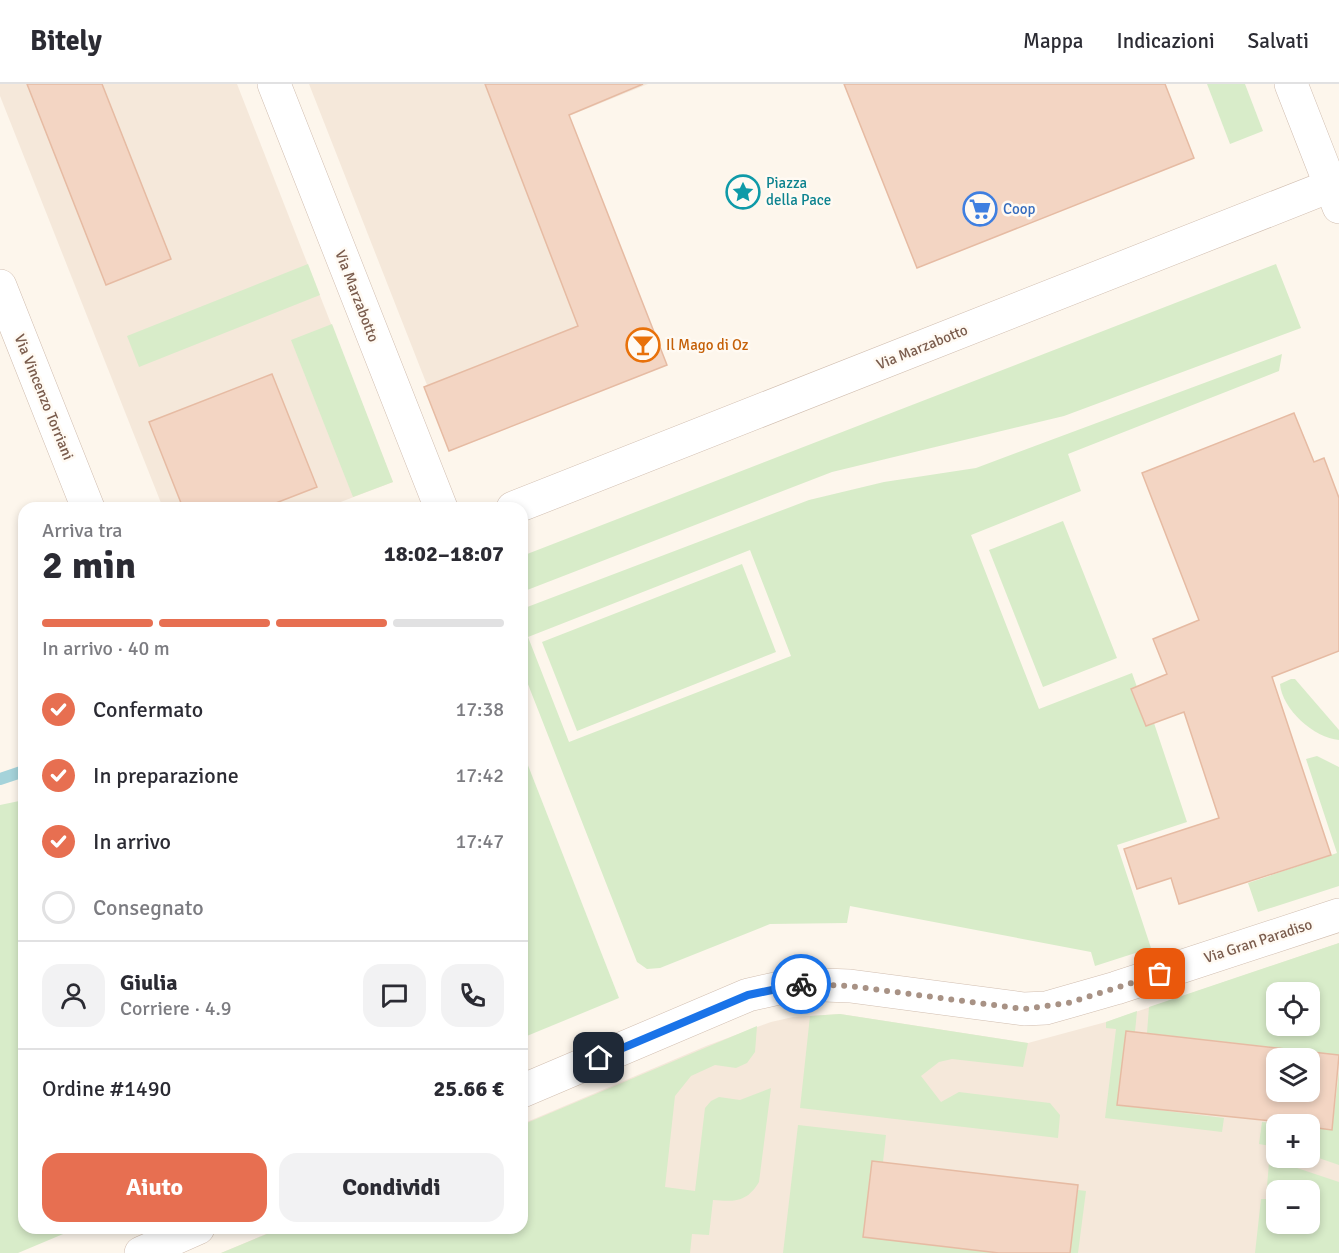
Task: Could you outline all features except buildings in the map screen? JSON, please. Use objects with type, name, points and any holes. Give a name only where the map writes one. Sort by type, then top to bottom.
[{"type":"street","name":"Via Marzabotto","points":[[273,84],[439,502]]},
{"type":"street","points":[[1291,84],[1335,197]]},
{"type":"street","name":"Via Marzabotto","points":[[528,502],[1335,197]]},
{"type":"street","name":"Via Vincenzo Torriani","points":[[0,286],[86,502]]},
{"type":"street","name":"Via Gran Paradiso","points":[[528,1088],[733,1001],[774,988],[797,984],[850,986],[1024,1009],[1046,1008],[1116,988],[1339,915]]},
{"type":"street","points":[[141,1253],[184,1234]]},
{"type":"shaded area","points":[[0,84],[237,84],[393,482],[341,502],[161,502],[0,96]]},
{"type":"shaded area","points":[[309,84],[648,84],[569,116],[667,365],[449,451],[424,387],[427,385]]},
{"type":"shaded area","points":[[1339,943],[1339,1253],[221,1253],[266,1234],[528,1234],[528,1121],[706,1046],[771,1022],[793,1017],[840,1014],[1028,1043],[1106,1022]]},
{"type":"green space","points":[[1207,84],[1245,84],[1263,131],[1230,144]]},
{"type":"green space","points":[[308,264],[320,295],[139,367],[127,336]]},
{"type":"green space","points":[[1276,264],[1301,328],[1064,416],[832,472],[528,590],[528,554]]},
{"type":"green space","points":[[332,324],[393,482],[353,497],[291,340]]},
{"type":"green space","points":[[1282,354],[1279,371],[1068,454],[1081,491],[971,535],[1039,709],[1132,673],[1137,687],[1131,690],[1146,726],[1154,723],[1187,822],[1117,845],[1151,948],[1095,966],[1091,952],[850,906],[847,923],[770,924],[660,968],[647,969],[637,962],[528,684],[528,637],[528,607],[809,500],[884,482],[976,468]],"holes":[[[750,550],[791,656],[569,742],[528,637]]]},
{"type":"green space","points":[[1063,521],[1117,658],[1043,687],[989,550]]},
{"type":"green space","points":[[742,564],[776,652],[577,731],[542,642]]},
{"type":"green space","points":[[1295,679],[1339,730],[1339,740],[1329,738],[1310,728],[1293,712],[1282,694],[1280,684]]},
{"type":"green space","points":[[1317,756],[1339,767],[1339,886],[1258,912],[1248,883],[1337,853],[1306,759]]},
{"type":"green space","points":[[528,765],[619,998],[528,1036]]},
{"type":"green space","points":[[18,801],[18,1234],[63,1234],[18,1253],[0,1253],[0,805]]},
{"type":"green space","points":[[1339,943],[1339,1055],[1320,1053],[1320,1048],[1278,1048],[1147,1033],[1149,1007]]},
{"type":"green space","points":[[1137,1011],[1135,1032],[1126,1031],[1118,1105],[1224,1118],[1222,1132],[1105,1118],[1116,1029],[1106,1028],[1106,1022]]},
{"type":"green space","points":[[840,1014],[1028,1043],[1023,1067],[952,1059],[939,1062],[921,1076],[941,1102],[959,1092],[1050,1103],[1060,1115],[1058,1138],[800,1108],[810,1016]]},
{"type":"green space","points":[[757,1026],[755,1052],[747,1063],[736,1068],[715,1065],[691,1076],[675,1096],[665,1187],[695,1191],[705,1108],[719,1097],[740,1100],[771,1088],[759,1182],[750,1194],[740,1199],[713,1200],[709,1235],[692,1234],[690,1253],[221,1253],[267,1234],[528,1234],[528,1122]]},
{"type":"green space","points":[[1339,1072],[1339,1165],[1320,1158],[1320,1128],[1332,1130]]},
{"type":"green space","points":[[1262,1122],[1266,1122],[1266,1145],[1259,1144]]},
{"type":"green space","points":[[798,1125],[886,1135],[883,1162],[872,1161],[863,1237],[999,1253],[783,1253]]},
{"type":"green space","points":[[1269,1168],[1297,1168],[1339,1182],[1339,1253],[1255,1253],[1261,1199],[1266,1199],[1266,1234],[1320,1234],[1320,1180],[1268,1180]]},
{"type":"green space","points":[[1078,1190],[1086,1191],[1078,1253],[1070,1253]]},
{"type":"waterway","points":[[0,779],[18,773]]},
{"type":"way so far","points":[[801,984],[850,986],[1024,1009],[1046,1008],[1068,1003],[1160,974]]},
{"type":"place","name":"Piazza della Pace","points":[[743,192]]},
{"type":"place","name":"Coop","points":[[980,209]]},
{"type":"place","name":"Il Mago di Oz","points":[[643,345]]},
{"type":"route","points":[[599,1058],[748,995],[801,984]]}]
